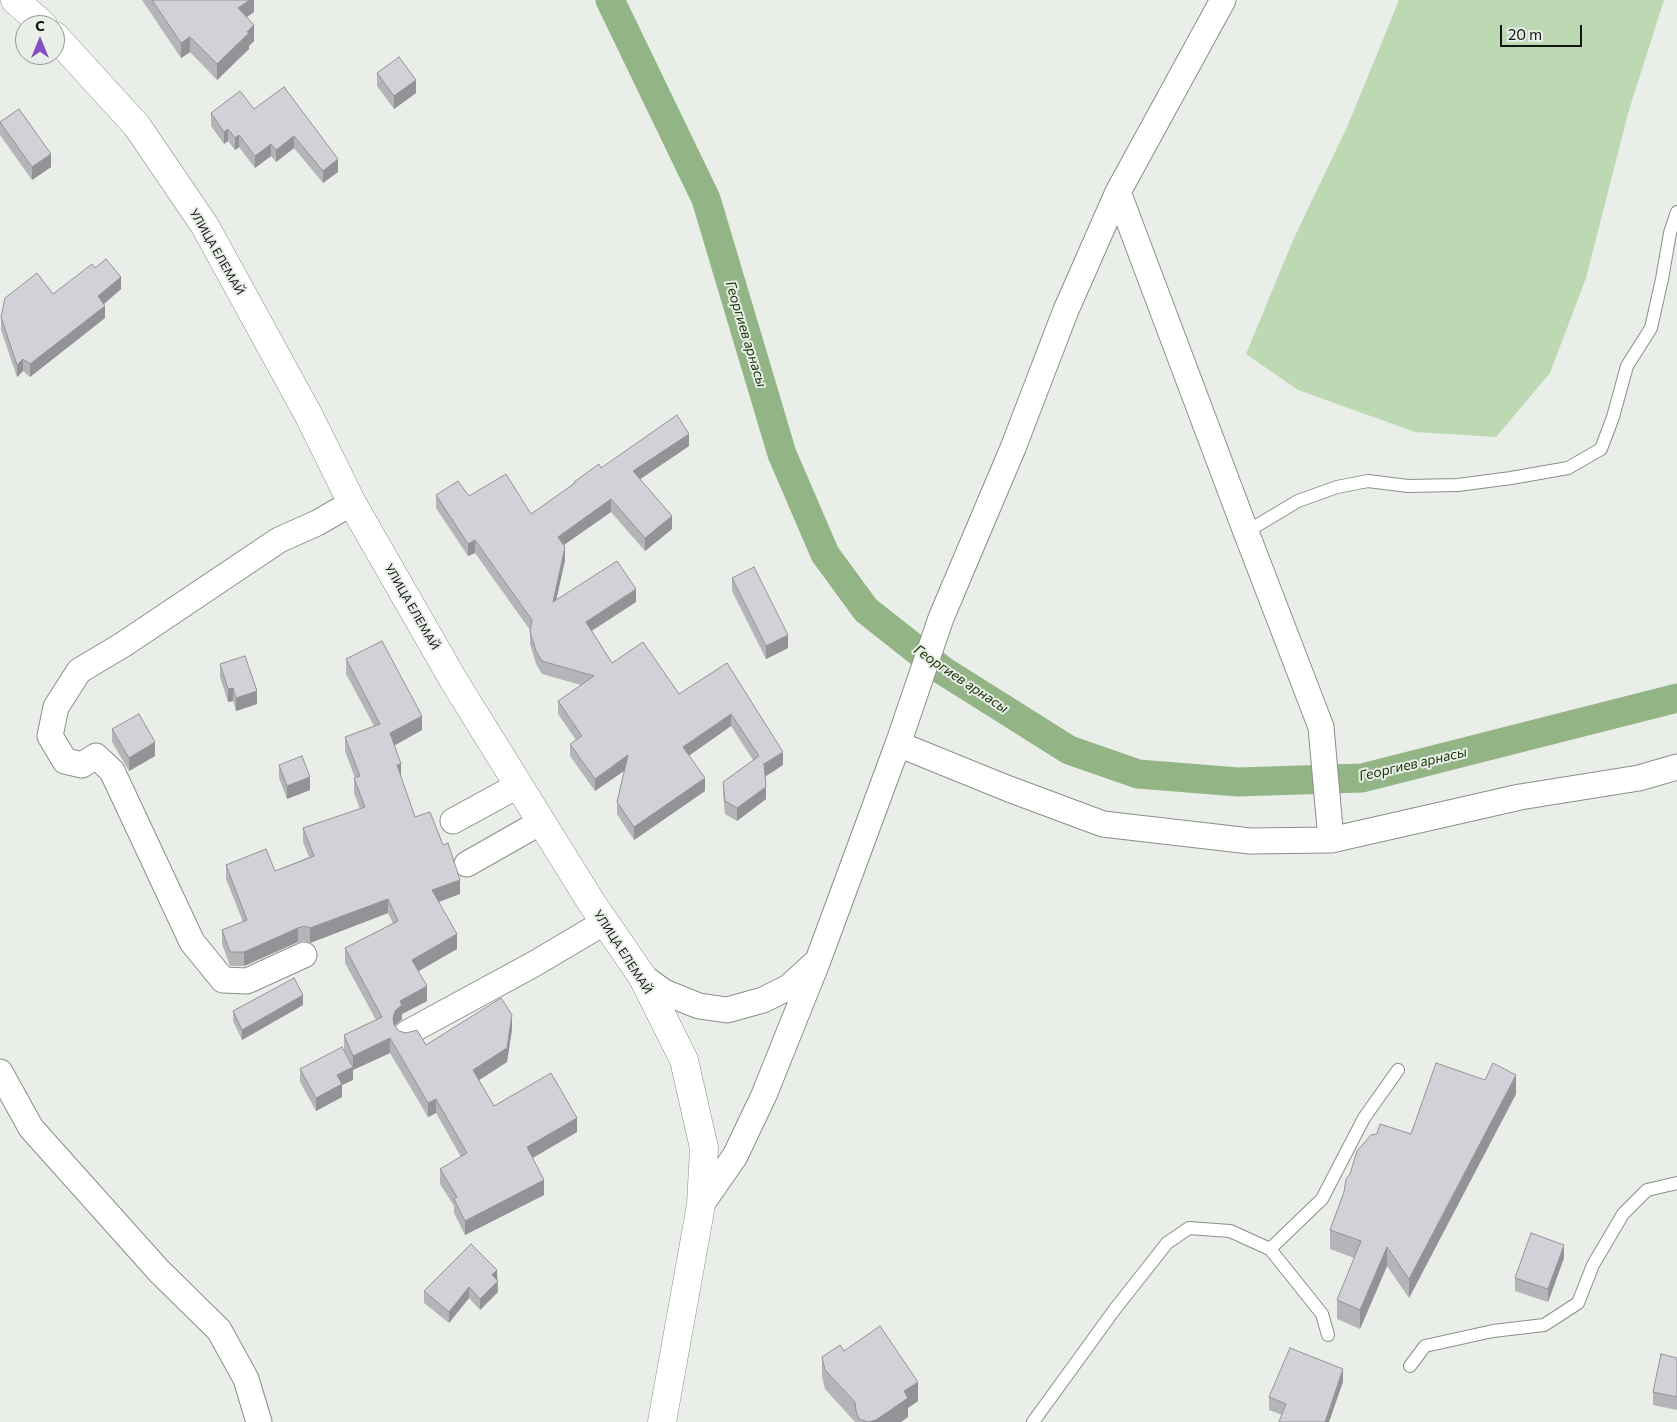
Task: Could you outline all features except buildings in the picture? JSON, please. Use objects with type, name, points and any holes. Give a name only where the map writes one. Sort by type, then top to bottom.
[{"type":"street","points":[[14,0],[31,15]]},
{"type":"street","points":[[702,1205],[735,1156],[764,1095],[817,963],[898,744],[941,618],[1013,448],[1066,310],[1118,192],[1223,0]]},
{"type":"street","name":"УЛИЦА ЕЛЕМАЙ","points":[[65,47],[137,126],[205,226],[308,414],[352,504],[454,680],[541,822],[642,976],[684,1060],[704,1148],[702,1205],[662,1422]]},
{"type":"street","points":[[1118,192],[1321,727],[1331,834]]},
{"type":"street","points":[[304,955],[247,980],[223,980],[192,942],[112,771],[96,756],[82,765],[65,762],[50,736],[56,707],[78,671],[124,644],[279,540],[317,523],[352,504]]},
{"type":"street","points":[[898,744],[1009,789],[1103,824],[1250,841],[1331,834],[1520,797],[1639,778],[1677,767]]},
{"type":"street","points":[[453,821],[519,785]]},
{"type":"street","points":[[466,864],[541,822]]},
{"type":"street","points":[[408,1033],[534,964],[605,922]]},
{"type":"street","points":[[642,976],[664,992],[700,1006],[727,1010],[763,1000],[789,987],[817,963]]},
{"type":"street","points":[[0,1072],[30,1128],[159,1272],[218,1330],[246,1379],[259,1422]]},
{"type":"lane","points":[[1246,532],[1298,501],[1337,487],[1368,481],[1408,486],[1458,485],[1511,478],[1568,468],[1601,449],[1613,417],[1627,366],[1651,328],[1670,233],[1677,212]]},
{"type":"lane","points":[[1270,1249],[1322,1199],[1364,1118],[1398,1070]]},
{"type":"lane","points":[[1410,1366],[1425,1346],[1493,1331],[1544,1324],[1578,1303],[1593,1265],[1624,1214],[1647,1190],[1677,1183]]},
{"type":"lane","points":[[1033,1422],[1115,1309],[1167,1243],[1189,1228],[1230,1231],[1270,1249],[1322,1314],[1328,1336]]},
{"type":"green space","points":[[1399,0],[1664,0],[1629,110],[1586,278],[1550,373],[1496,437],[1415,432],[1298,390],[1246,354],[1294,238],[1348,125]]},
{"type":"waterway","name":"Георгиев арнасы","points":[[610,0],[706,199],[782,454],[825,554],[866,610],[942,670],[1069,750],[1138,774],[1238,782],[1362,778],[1677,698]]}]
